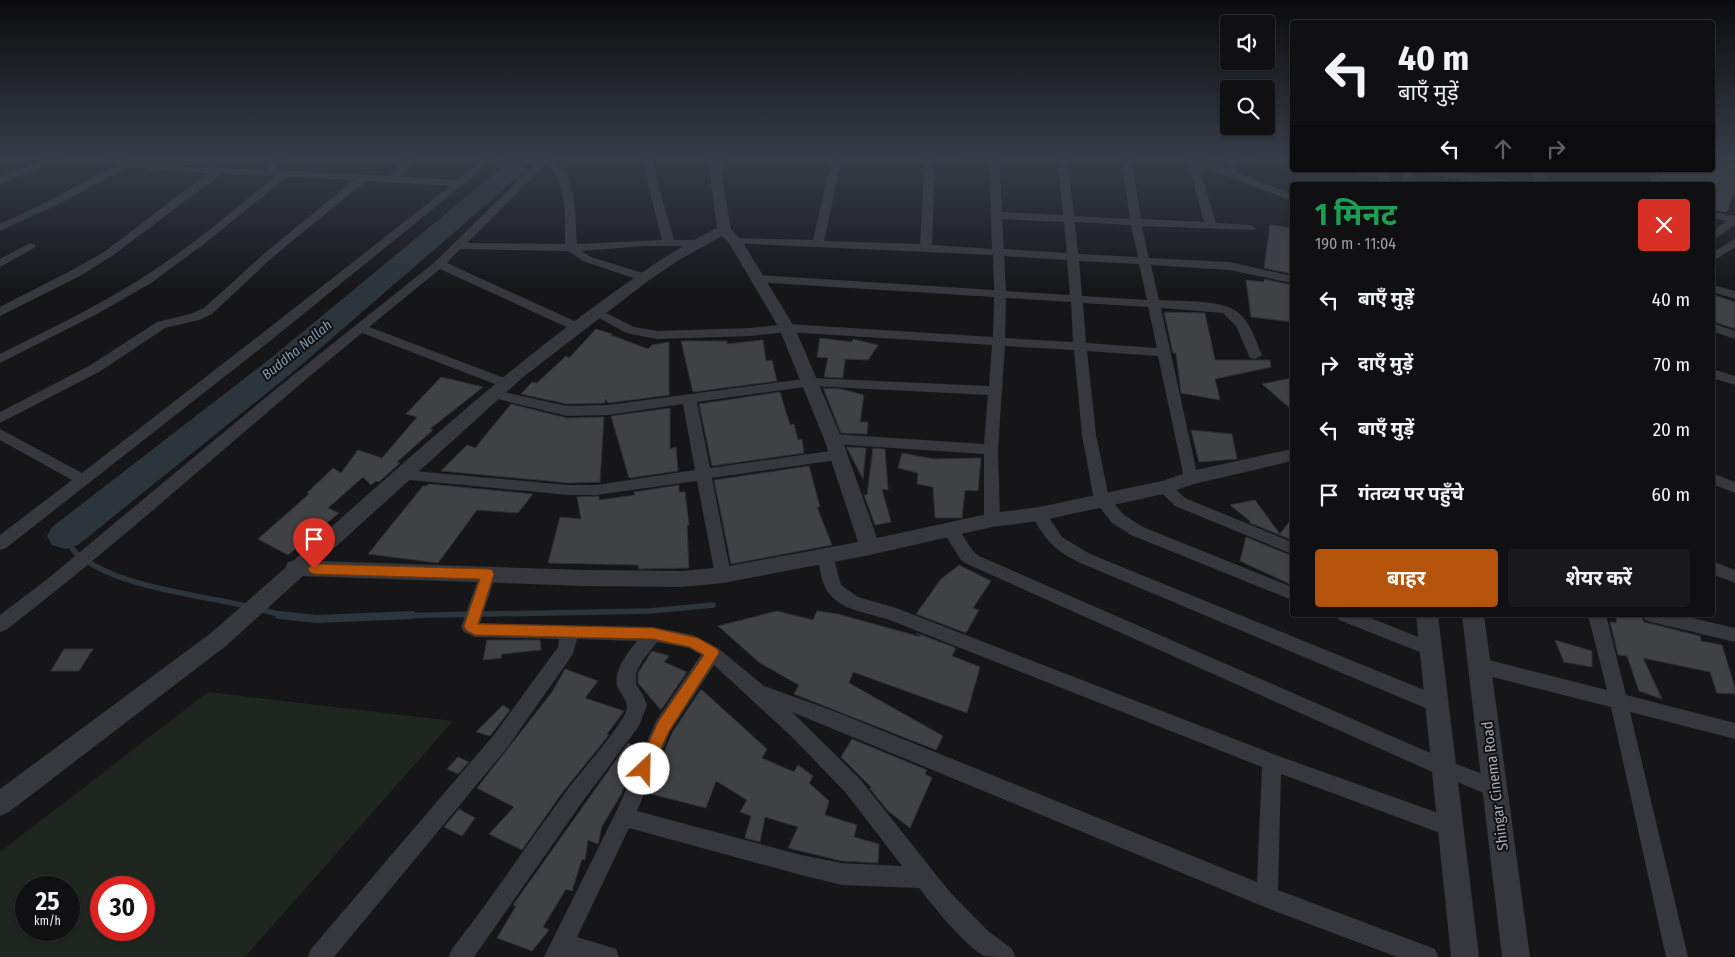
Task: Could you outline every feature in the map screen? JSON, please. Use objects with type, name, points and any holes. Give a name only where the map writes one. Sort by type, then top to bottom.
[{"type":"street","points":[[0,228],[57,202]]},
{"type":"street","points":[[0,312],[76,273],[108,254],[177,202]]},
{"type":"street","points":[[0,359],[80,318],[145,281],[214,232],[251,202]]},
{"type":"street","points":[[0,418],[94,369],[161,325],[168,322],[196,318],[208,311],[270,254],[334,202]]},
{"type":"street","points":[[0,544],[81,479],[265,338],[435,202]]},
{"type":"street","points":[[0,625],[51,586],[96,546],[281,392],[439,264],[501,202]]},
{"type":"street","points":[[567,202],[571,248],[579,256],[642,277]]},
{"type":"street","points":[[658,202],[669,243]]},
{"type":"street","points":[[722,202],[730,235],[787,328],[811,382],[870,546]]},
{"type":"street","points":[[818,244],[827,202]]},
{"type":"street","points":[[926,248],[928,202]]},
{"type":"street","points":[[992,520],[991,449],[999,341],[1000,295],[996,202]]},
{"type":"street","points":[[1066,202],[1089,435],[1109,509],[1137,532],[1290,593]]},
{"type":"street","points":[[1133,202],[1191,478]]},
{"type":"street","points":[[1202,202],[1210,226]]},
{"type":"street","points":[[997,215],[1250,228]]},
{"type":"street","points":[[1715,216],[1735,219],[1722,239],[1717,256],[1735,258]]},
{"type":"street","points":[[456,246],[571,248],[694,243],[730,235],[818,244],[926,248],[1229,266],[1290,278]]},
{"type":"street","points":[[0,804],[219,639],[295,568],[404,475],[499,389],[642,277],[694,243]]},
{"type":"street","points":[[0,264],[30,246]]},
{"type":"street","points":[[439,264],[578,327]]},
{"type":"street","points":[[758,279],[1227,309],[1237,316],[1255,355]]},
{"type":"street","points":[[1715,289],[1735,295]]},
{"type":"street","points":[[596,313],[642,334],[751,332],[787,328],[1163,352]]},
{"type":"street","points":[[362,328],[499,389],[568,411],[608,410],[811,382],[995,391]]},
{"type":"street","points":[[1715,328],[1735,335]]},
{"type":"street","points":[[1715,374],[1735,381]]},
{"type":"street","points":[[689,398],[723,575]]},
{"type":"street","points":[[0,434],[81,479]]},
{"type":"street","points":[[404,475],[569,490],[622,487],[705,475],[835,447],[991,449]]},
{"type":"street","points":[[295,568],[682,579],[723,575],[830,572],[870,546],[954,535],[992,520],[1042,518],[1109,509],[1172,494],[1191,478],[1290,455]]},
{"type":"street","points":[[1715,479],[1735,488]]},
{"type":"street","points":[[1172,494],[1290,547]]},
{"type":"street","points":[[1042,518],[1055,541],[1061,547],[1084,558],[1438,704]]},
{"type":"street","points":[[954,535],[967,556],[1444,768],[1494,788]]},
{"type":"street","points":[[1715,568],[1735,578]]},
{"type":"street","points":[[830,572],[840,595],[851,601],[890,614],[1272,762],[1451,827]]},
{"type":"street","points":[[488,574],[470,626],[475,630],[653,634],[693,642],[712,653],[799,730],[853,786],[941,899],[979,938],[1000,956]]},
{"type":"street","points":[[1350,617],[1430,648]]},
{"type":"street","points":[[1427,617],[1465,957]]},
{"type":"street","name":"Shingar Cinema Road","points":[[1473,617],[1481,666],[1494,788],[1516,957]]},
{"type":"street","points":[[1598,617],[1677,957]]},
{"type":"street","points":[[1659,617],[1735,635]]},
{"type":"street","points":[[319,957],[500,742],[567,649],[569,632]]},
{"type":"street","points":[[460,957],[493,914],[568,804],[631,722],[638,704],[627,686],[626,679],[634,659],[653,634]]},
{"type":"street","points":[[608,957],[559,950],[624,818],[663,727],[712,653]]},
{"type":"street","points":[[1481,666],[1619,703],[1735,731]]},
{"type":"street","points":[[758,692],[824,716],[1267,897],[1427,957]]},
{"type":"street","points":[[1267,897],[1272,762]]},
{"type":"street","points":[[624,818],[842,874],[926,878]]},
{"type":"shaded area","points":[[208,692],[453,721],[245,957],[0,957],[0,852]]},
{"type":"building","points":[[1715,202],[1730,202],[1729,209],[1726,212],[1715,210]]},
{"type":"building","points":[[1270,225],[1290,228],[1290,274],[1264,268]]},
{"type":"building","points":[[1264,279],[1290,285],[1290,322],[1251,317],[1246,280],[1264,282]]},
{"type":"building","points":[[1715,295],[1735,302],[1735,329],[1715,322]]},
{"type":"building","points":[[1164,312],[1205,313],[1215,360],[1270,360],[1271,367],[1215,379],[1220,400],[1181,393],[1176,353],[1173,353]]},
{"type":"building","points":[[596,329],[648,349],[652,345],[669,342],[669,395],[608,403],[605,399],[605,403],[567,404],[521,394],[532,382],[537,383],[566,356],[569,358]]},
{"type":"building","points":[[820,338],[852,342],[853,339],[878,345],[868,360],[845,359],[843,378],[824,377],[828,358],[817,357]]},
{"type":"building","points":[[763,340],[766,361],[772,360],[777,381],[693,392],[681,341],[727,341],[727,344]]},
{"type":"building","points":[[441,377],[483,387],[430,429],[433,430],[397,462],[400,463],[379,482],[376,481],[371,485],[363,477],[328,508],[339,513],[288,555],[258,539],[309,494],[307,493],[333,468],[341,473],[358,450],[382,458],[417,417],[406,414]]},
{"type":"building","points":[[1290,378],[1290,408],[1262,384]]},
{"type":"building","points":[[823,388],[841,389],[864,395],[860,422],[868,422],[867,434],[841,433]]},
{"type":"building","points":[[780,392],[790,425],[794,424],[798,440],[802,439],[804,453],[712,466],[699,404]]},
{"type":"building","points":[[511,404],[567,418],[604,417],[600,482],[569,483],[441,471],[467,445],[475,448]]},
{"type":"building","points":[[670,408],[670,449],[676,447],[678,471],[629,478],[611,416]]},
{"type":"building","points":[[1191,430],[1232,434],[1237,459],[1199,462]]},
{"type":"building","points":[[847,448],[866,448],[863,479]]},
{"type":"building","points":[[873,448],[885,449],[888,490],[882,489],[891,522],[875,525],[864,495],[867,495]]},
{"type":"building","points":[[902,453],[934,459],[981,458],[978,491],[965,490],[962,518],[935,518],[933,487],[917,484],[918,473],[898,468]]},
{"type":"building","points":[[809,466],[820,507],[817,507],[832,545],[731,564],[714,480]]},
{"type":"building","points":[[429,484],[533,494],[518,513],[477,510],[438,563],[368,554],[423,486]]},
{"type":"building","points":[[679,485],[679,492],[685,492],[689,525],[687,525],[689,568],[639,569],[638,565],[548,563],[560,517],[581,519],[577,497],[599,496],[599,500],[635,495],[634,492]]},
{"type":"building","points":[[1255,500],[1280,534],[1290,521],[1290,539],[1250,523],[1230,505]]},
{"type":"building","points":[[1246,537],[1290,555],[1290,584],[1240,561]]},
{"type":"building","points":[[959,565],[991,581],[973,608],[979,610],[966,633],[916,614],[941,579]]},
{"type":"building","points":[[777,611],[813,620],[817,611],[838,614],[921,637],[916,633],[956,648],[952,656],[980,667],[967,713],[853,672],[849,683],[943,736],[936,750],[794,694],[799,685],[760,663],[718,626]]},
{"type":"building","points":[[1617,617],[1641,617],[1644,622],[1700,636],[1701,641],[1722,645],[1735,688],[1735,694],[1717,693],[1710,672],[1643,658],[1662,699],[1639,691],[1627,656],[1618,655],[1610,622],[1616,623]]},
{"type":"building","points":[[487,640],[540,640],[541,650],[502,654],[501,658],[483,660]]},
{"type":"building","points":[[1555,640],[1592,651],[1592,667],[1564,662]]},
{"type":"building","points":[[64,649],[93,649],[79,671],[51,671]]},
{"type":"building","points":[[652,651],[669,656],[664,662],[687,672],[661,710],[638,683],[638,673]]},
{"type":"building","points":[[565,669],[598,681],[585,698],[624,711],[607,734],[609,735],[562,793],[522,850],[489,834],[514,807],[477,788],[552,692]]},
{"type":"building","points":[[701,689],[767,749],[762,758],[794,772],[798,765],[813,776],[809,783],[829,801],[825,815],[857,825],[854,837],[879,844],[878,863],[842,861],[788,848],[798,827],[765,817],[760,842],[745,838],[751,816],[740,812],[747,800],[716,781],[706,808],[647,793],[672,733]]},
{"type":"building","points":[[503,705],[510,710],[490,736],[476,732]]},
{"type":"building","points":[[852,739],[927,770],[925,774],[932,778],[910,828],[888,811],[870,789],[871,787],[841,757]]},
{"type":"building","points":[[628,743],[635,746],[622,793],[602,826],[598,844],[588,840],[585,860],[582,859],[572,891],[566,889],[543,927],[549,930],[532,951],[497,938],[516,906],[513,905]]},
{"type":"building","points":[[458,757],[469,762],[458,774],[447,769]]},
{"type":"building","points":[[459,809],[475,818],[462,836],[444,827]]},
{"type":"waterway","name":"Buddha Nallah","points":[[65,536],[282,365],[475,202]]},
{"type":"waterway","points":[[65,536],[75,552],[91,564],[111,574],[158,588],[250,607]]},
{"type":"waterway","points":[[393,616],[650,611],[713,605]]},
{"type":"waterway","points":[[259,609],[284,616]]},
{"type":"waterway","points":[[279,615],[284,616]]},
{"type":"waterway","points":[[393,616],[412,615]]},
{"type":"waterway","points":[[284,616],[317,619],[393,616]]},
{"type":"waterway","points":[[382,616],[393,616]]},
{"type":"route","points":[[314,569],[488,574],[470,626],[475,630],[653,634],[693,642],[712,653],[663,727],[644,769]]}]
